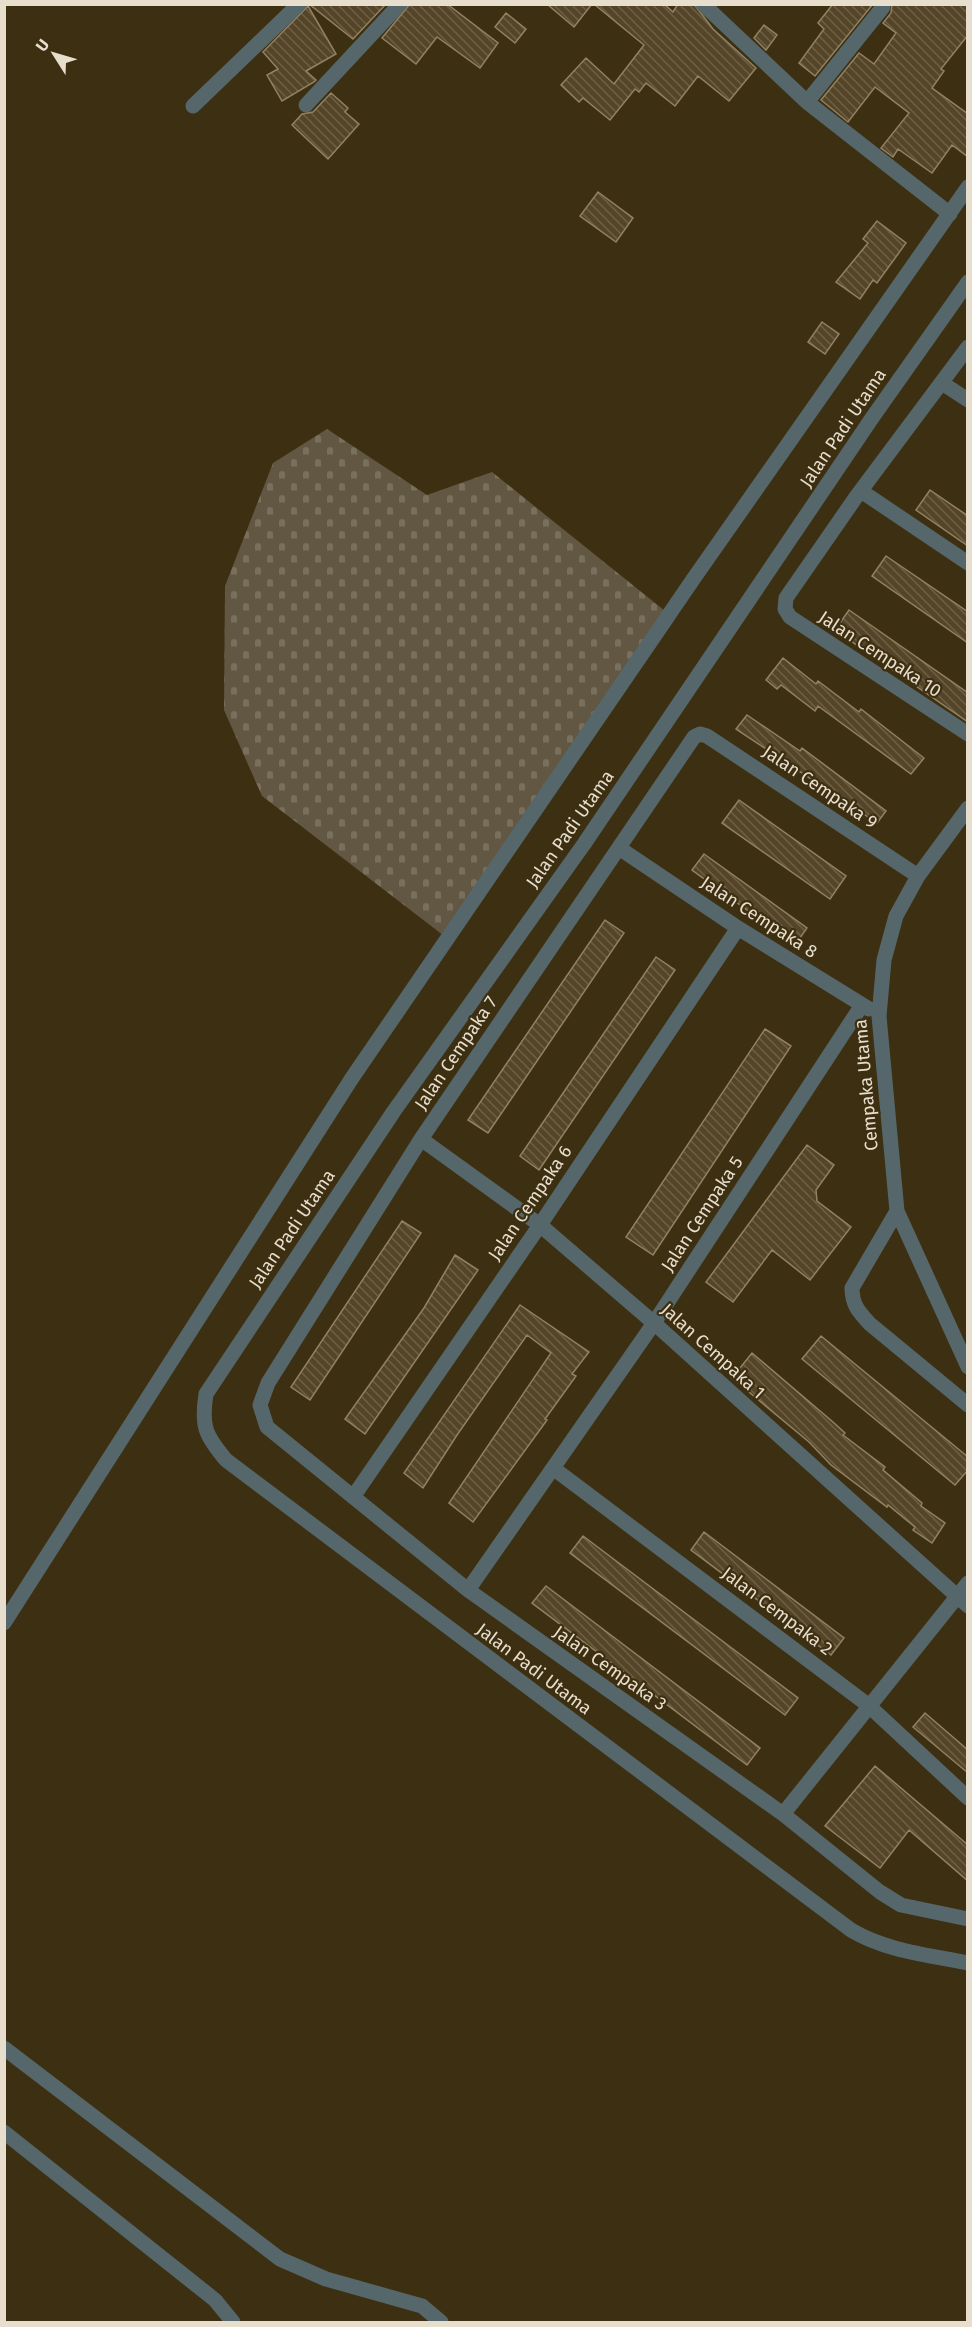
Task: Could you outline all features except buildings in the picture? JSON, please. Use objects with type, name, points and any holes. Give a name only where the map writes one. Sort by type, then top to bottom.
[{"type":"street","points":[[193,106],[298,4]]},
{"type":"street","points":[[306,105],[400,4]]},
{"type":"street","points":[[705,5],[807,102],[950,214]]},
{"type":"street","points":[[807,102],[883,7]]},
{"type":"street","points":[[4,1623],[352,1078],[701,568],[968,187]]},
{"type":"street","name":"Jalan Padi Utama","points":[[968,282],[872,418],[591,834],[394,1111],[206,1394],[202,1418],[209,1438],[226,1460],[851,1930],[868,1941],[887,1947],[968,1963]]},
{"type":"street","points":[[968,347],[861,491],[968,563]]},
{"type":"street","points":[[942,383],[968,400]]},
{"type":"street","name":"Jalan Cempaka 10","points":[[861,491],[786,598],[784,609],[790,617],[968,734]]},
{"type":"street","name":"Jalan Cempaka 7","points":[[260,1405],[268,1383],[421,1138],[694,737],[700,734]]},
{"type":"street","name":"Jalan Cempaka 9","points":[[700,734],[707,736],[918,876]]},
{"type":"street","name":"Cempaka Utama","points":[[968,808],[918,876],[896,916],[884,960],[879,1016],[897,1212],[968,1367]]},
{"type":"street","name":"Jalan Cempaka 8","points":[[619,848],[738,928],[879,1016]]},
{"type":"street","name":"Jalan Cempaka 6","points":[[353,1497],[540,1225],[738,928]]},
{"type":"street","name":"Jalan Cempaka 5","points":[[468,1590],[654,1323],[862,1005]]},
{"type":"street","name":"Jalan Cempaka 1","points":[[421,1138],[540,1225],[654,1323],[968,1606]]},
{"type":"street","points":[[897,1212],[852,1287],[852,1299],[856,1310],[968,1405]]},
{"type":"street","name":"Jalan Cempaka 3","points":[[260,1405],[267,1427],[468,1590],[783,1814],[880,1892],[901,1905],[968,1919]]},
{"type":"street","name":"Jalan Cempaka 2","points":[[553,1468],[868,1705],[968,1798]]},
{"type":"street","points":[[783,1814],[956,1595],[968,1583]]},
{"type":"street","points":[[4,2048],[280,2259],[326,2279],[422,2306],[441,2322]]},
{"type":"street","points":[[4,2133],[215,2300],[233,2322]]},
{"type":"green space","points":[[327,429],[427,495],[492,472],[675,619],[452,942],[262,796],[224,710],[225,586],[273,463]]}]
